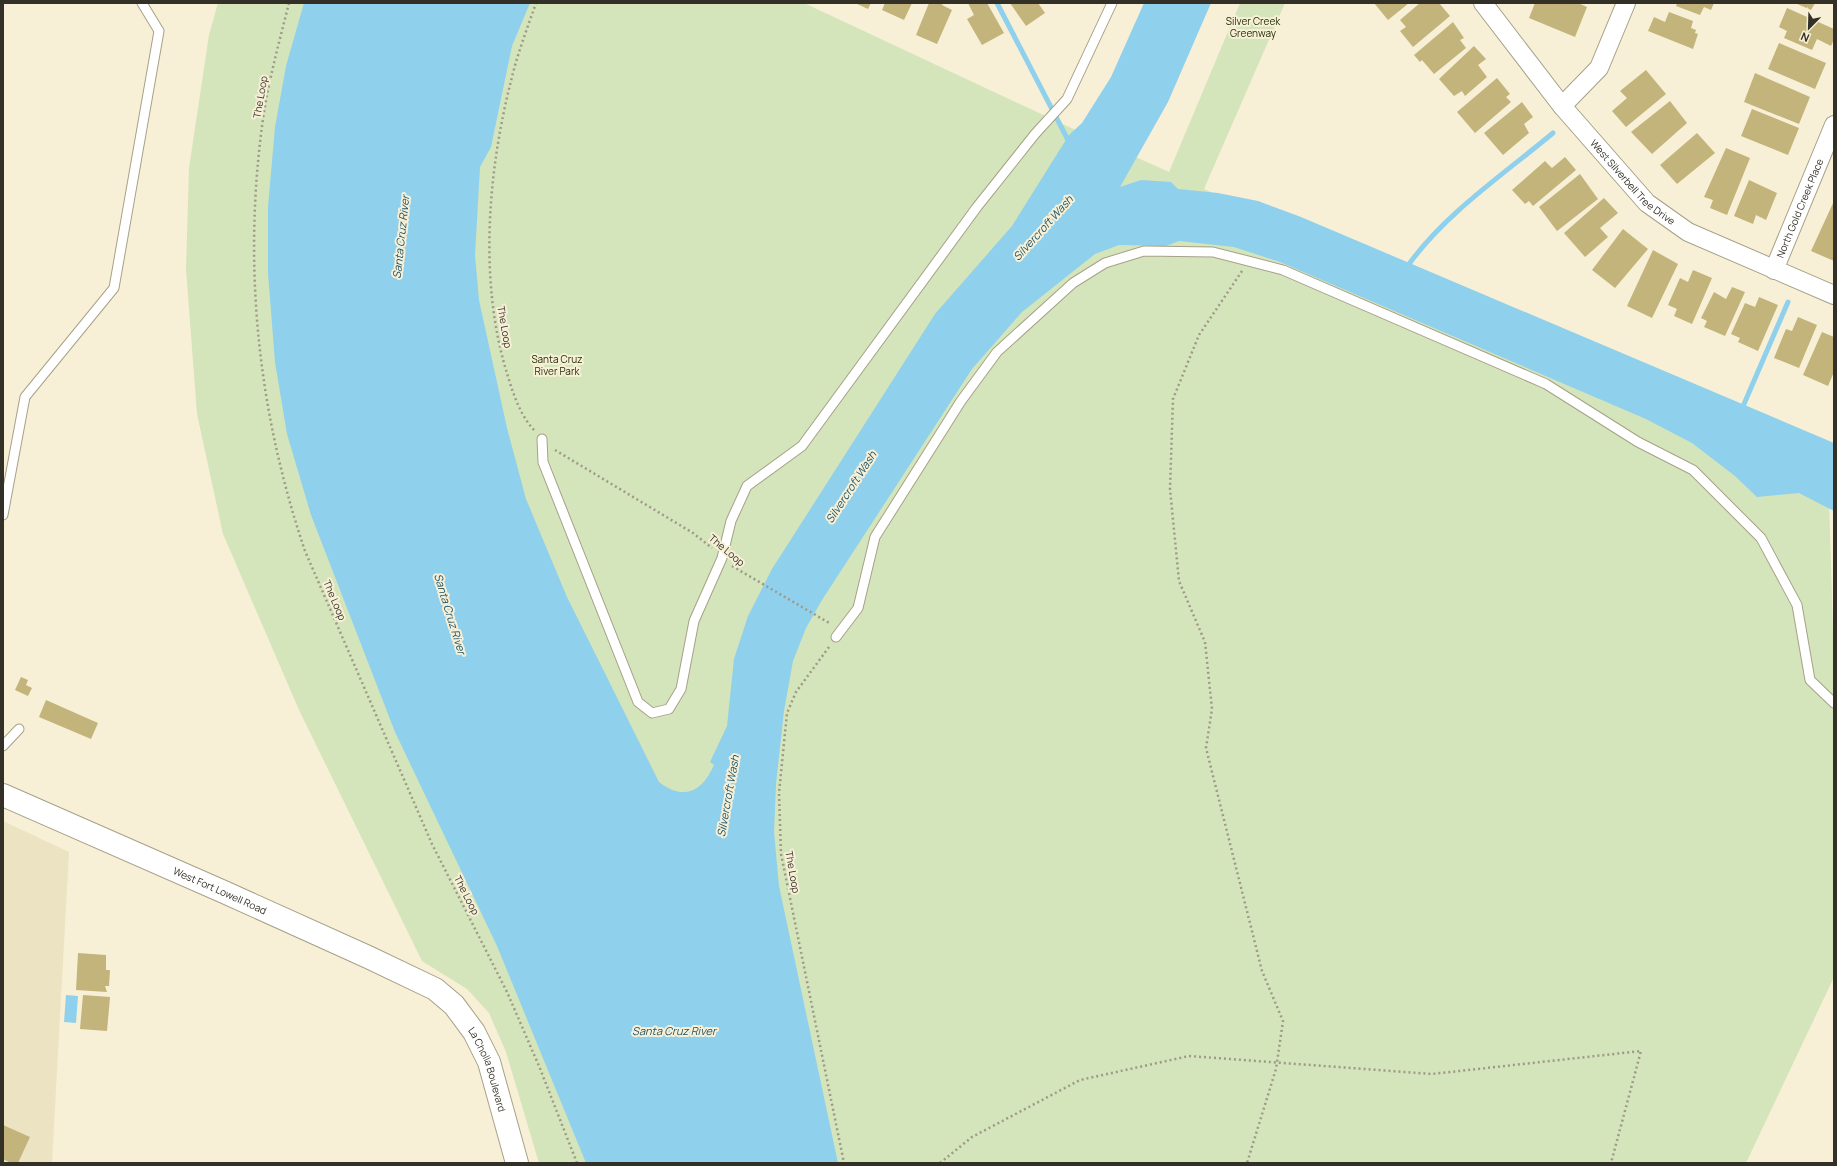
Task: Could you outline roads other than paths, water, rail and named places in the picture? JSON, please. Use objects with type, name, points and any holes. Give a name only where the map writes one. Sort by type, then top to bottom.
[{"type":"street","name":"West Silverbell Tree Drive","points":[[1483,3],[1562,106],[1647,203],[1688,232],[1834,295]]},
{"type":"street","points":[[1562,106],[1598,68],[1626,3]]},
{"type":"street","name":"North Gold Creek Place","points":[[1774,270],[1834,125]]},
{"type":"street","name":"West Fort Lowell Road","points":[[3,795],[238,898],[435,989]]},
{"type":"street","name":"La Cholla Boulevard","points":[[435,989],[454,1005],[474,1032],[489,1062],[517,1163]]},
{"type":"lane","points":[[3,515],[25,397],[114,288],[158,31],[142,3]]},
{"type":"lane","points":[[542,439],[543,462],[638,702],[652,713],[669,709],[681,689],[694,621],[722,558],[731,521],[747,486],[802,446],[978,207],[1034,134],[1067,99],[1112,3]]},
{"type":"lane","points":[[836,637],[858,608],[875,537],[961,401],[997,352],[1073,283],[1105,263],[1144,250],[1213,252],[1283,270],[1546,384],[1638,442],[1693,470],[1761,538],[1797,605],[1810,680],[1834,703]]},
{"type":"lane","points":[[3,746],[19,729]]},
{"type":"water","name":"Santa Cruz River","points":[[304,3],[530,3],[512,46],[491,147],[480,167],[475,255],[479,300],[507,428],[526,499],[567,597],[659,782],[676,791],[691,791],[698,787],[704,782],[714,765],[710,762],[727,726],[734,659],[748,616],[772,569],[935,314],[1012,226],[1069,135],[1082,123],[1111,77],[1144,3],[1211,3],[1168,102],[1120,187],[1141,180],[1171,182],[1178,189],[1218,193],[1258,201],[1301,217],[1834,443],[1834,511],[1799,493],[1757,497],[1735,476],[1692,443],[1646,419],[1280,262],[1234,247],[1179,241],[1166,246],[1119,245],[1095,254],[1022,312],[972,369],[822,600],[806,628],[793,661],[784,711],[776,784],[774,832],[779,886],[838,1163],[586,1163],[497,946],[395,732],[311,515],[287,434],[275,362],[268,273],[268,207],[275,127],[286,66]]},
{"type":"water","points":[[66,995],[78,996],[76,1023],[64,1022]]},
{"type":"waterway","points":[[997,3],[1069,142]]},
{"type":"waterway","points":[[1407,267],[1438,230],[1456,213],[1553,133]]},
{"type":"waterway","points":[[1741,411],[1788,302]]},
{"type":"park label","name":"Silver Creek Greenway","points":[[1253,26]]},
{"type":"park label","name":"Santa Cruz River Park","points":[[557,364]]},
{"type":"water label","name":"Silvercroft Wash","points":[[1043,228]]},
{"type":"water label","name":"Silvercroft Wash","points":[[851,487]]},
{"type":"water label","name":"Silvercroft Wash","points":[[728,796]]}]
